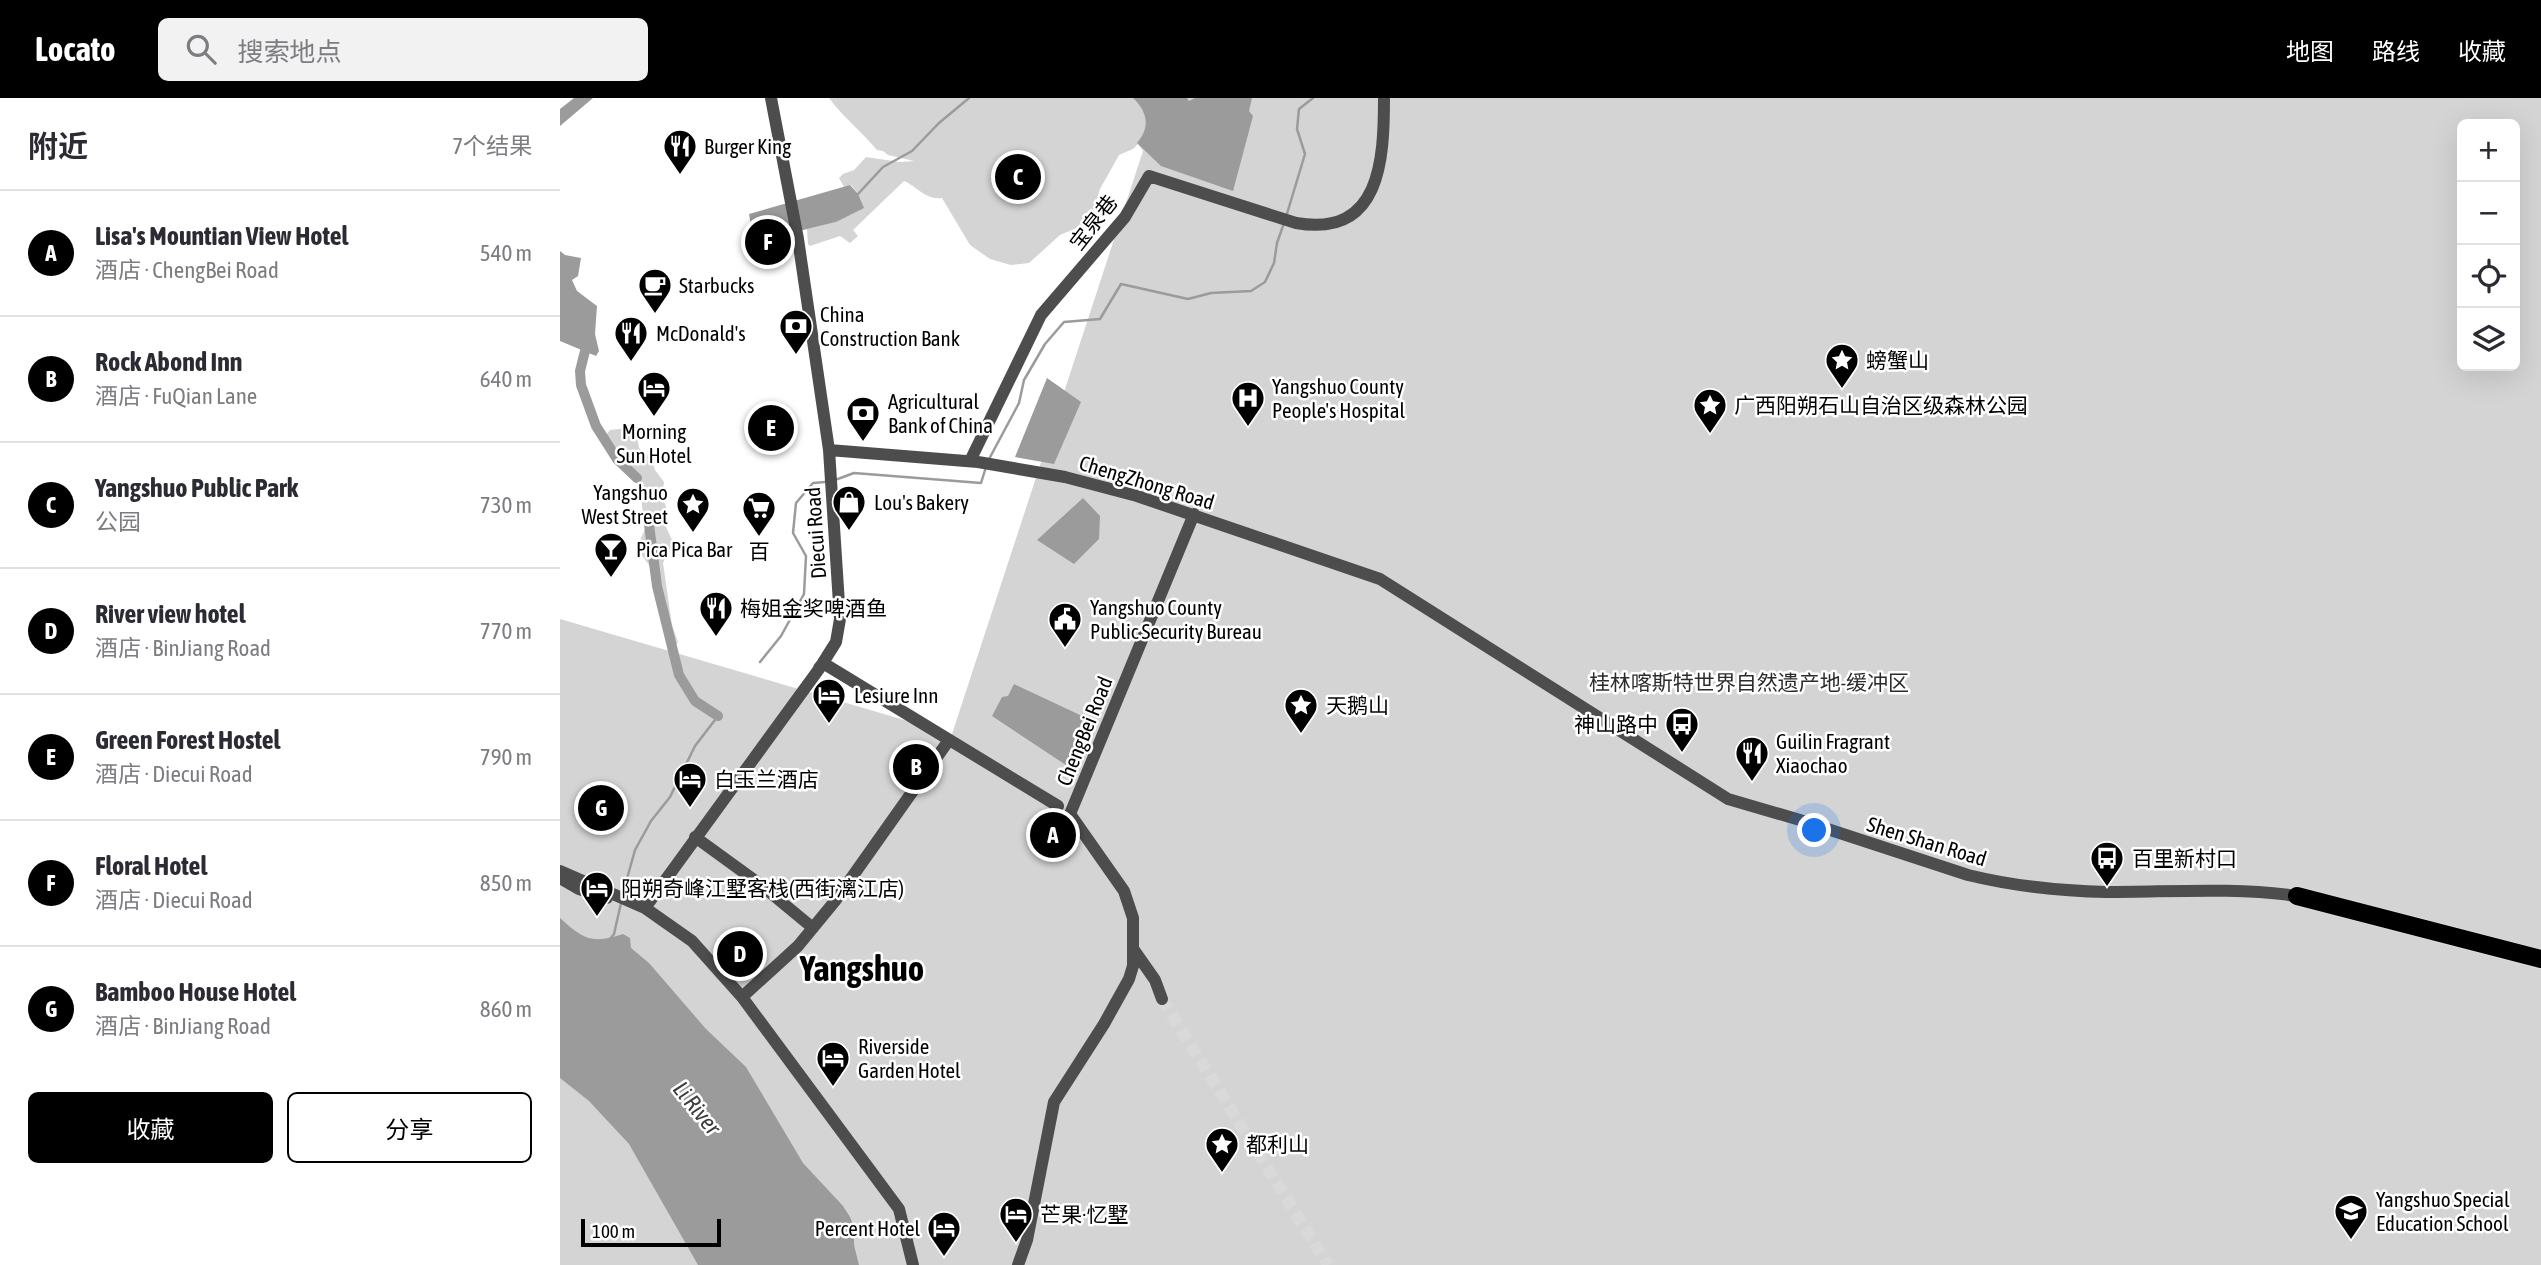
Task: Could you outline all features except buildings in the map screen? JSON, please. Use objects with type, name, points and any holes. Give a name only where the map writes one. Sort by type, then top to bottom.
[{"type":"main road","points":[[2297,896],[2541,959]]},
{"type":"street","name":"Diecui Road","points":[[645,908],[823,663],[836,642],[840,619],[829,450],[799,239],[771,98]]},
{"type":"street","name":"宝泉巷","points":[[974,462],[1041,315],[1125,217],[1150,176],[1308,225],[1339,222],[1357,210],[1373,192],[1382,139],[1384,98]]},
{"type":"street","name":"ChengZhong Road","points":[[829,450],[1007,466],[1065,477],[1137,496],[1380,579],[1437,614]]},
{"type":"street","name":"ChengBei Road","points":[[1018,1265],[1027,1240],[1054,1102],[1129,979],[1134,950],[1133,918],[1124,891],[1070,814],[1194,514]]},
{"type":"street","name":"Shen Shan Road","points":[[1437,614],[1728,799],[1993,881],[2107,892],[2238,889],[2297,896]]},
{"type":"street","points":[[823,663],[1058,806]]},
{"type":"street","points":[[823,663],[1070,814]]},
{"type":"street","points":[[645,908],[823,663]]},
{"type":"street","points":[[742,997],[786,959],[813,928],[863,864],[949,740]]},
{"type":"street","points":[[1049,822],[1058,806]]},
{"type":"street","points":[[695,837],[761,884],[813,928]]},
{"type":"street","points":[[560,871],[645,908],[692,941],[742,997],[899,1209],[913,1265]]},
{"type":"street","points":[[560,878],[579,889],[645,908]]},
{"type":"street","points":[[1134,950],[1155,980],[1163,999]]},
{"type":"green space","name":"桂林喀斯特世界自然遗产地-缓冲区","points":[[829,98],[2541,98],[2541,1265],[560,1265],[560,619],[952,734],[1143,151],[1138,144],[1119,155],[1100,189],[1093,213],[1084,225],[1060,235],[1029,263],[1011,265],[990,259],[970,245],[942,198],[926,195],[904,181],[853,230],[858,236],[850,243],[840,236],[810,246],[807,229],[836,222],[858,194],[851,185],[844,187],[839,178],[843,174],[854,170],[866,157],[900,162],[914,161],[877,150]]},
{"type":"green space","points":[[628,428],[637,437],[639,448],[651,458],[655,470],[664,482],[662,498],[666,506],[666,527],[673,542],[663,563],[672,625],[678,642],[676,645],[652,569],[640,553],[640,540],[646,527],[642,492],[601,441],[610,430]]},
{"type":"water","points":[[574,98],[593,98],[560,126],[560,109]]},
{"type":"water","points":[[1133,98],[1187,98],[1189,101],[1195,98],[1252,98],[1249,111],[1253,116],[1233,191],[1161,166],[1137,143],[1144,131],[1146,119],[1142,108]]},
{"type":"water","points":[[850,185],[858,194],[864,208],[836,222],[754,242],[749,214]]},
{"type":"water","points":[[560,251],[565,255],[581,258],[578,276],[572,280],[577,291],[597,306],[595,334],[599,351],[596,356],[560,341]]},
{"type":"water","points":[[1047,378],[1081,402],[1054,464],[1015,457]]},
{"type":"water","points":[[1083,498],[1100,516],[1099,539],[1074,564],[1037,540]]},
{"type":"water","points":[[1014,684],[1097,723],[1075,771],[992,716],[1002,697],[1008,696]]},
{"type":"water","name":"Li River","points":[[560,918],[589,938],[603,939],[623,934],[630,938],[631,948],[649,963],[706,1029],[746,1067],[803,1163],[850,1217],[859,1265],[698,1265],[629,1144],[589,1101],[560,1078]]},
{"type":"waterway","points":[[858,194],[883,167],[912,151],[939,123],[969,98]]},
{"type":"waterway","points":[[1286,217],[1305,154],[1297,129],[1299,109],[1313,98]]},
{"type":"waterway","points":[[988,461],[1019,403],[1024,380],[1045,344],[1064,322],[1100,319],[1121,284],[1188,299],[1211,293],[1251,291],[1265,282],[1274,263],[1284,223]]},
{"type":"waterway","points":[[585,351],[580,371],[581,385],[596,426],[617,459],[637,478]]},
{"type":"waterway","points":[[835,480],[854,473],[981,483],[986,467]]},
{"type":"waterway","points":[[760,662],[781,636],[804,594],[806,556],[793,533],[796,503],[813,483],[825,482]]},
{"type":"waterway","points":[[648,517],[657,586],[679,675],[695,701],[718,716]]},
{"type":"waterway","points":[[623,893],[635,850],[651,821],[670,797],[695,746],[718,716]]},
{"type":"waterway","points":[[611,938],[621,903]]},
{"type":"tunnel","points":[[1162,999],[1328,1265]]},
{"type":"place","name":"Burger King","points":[[680,176]]},
{"type":"place","name":"Yangshuo Public Park","points":[[1018,177]]},
{"type":"place","name":"Floral Hotel","points":[[768,242]]},
{"type":"place","name":"Starbucks","points":[[655,315]]},
{"type":"place","name":"China Construction Bank","points":[[796,356]]},
{"type":"place","name":"McDonald's","points":[[631,363]]},
{"type":"place","name":"螃蟹山","points":[[1842,390]]},
{"type":"place","name":"Morning Sun Hotel","points":[[654,418]]},
{"type":"place","name":"Green Forest Hostel","points":[[771,428]]},
{"type":"place","name":"Yangshuo County People's Hospital","points":[[1248,428]]},
{"type":"place","name":"广西阳朔石山自治区级森林公园","points":[[1710,435]]},
{"type":"place","name":"Agricultural Bank of China","points":[[863,443]]},
{"type":"place","name":"Lou's Bakery","points":[[849,532]]},
{"type":"place","name":"Yangshuo West Street","points":[[693,534]]},
{"type":"place","name":"百","points":[[759,538]]},
{"type":"place","name":"Pica Pica Bar","points":[[611,579]]},
{"type":"place","name":"梅姐金奖啤酒鱼","points":[[716,638]]},
{"type":"place","name":"Yangshuo County Public Security Bureau","points":[[1065,649]]},
{"type":"place","name":"Lesiure Inn","points":[[829,725]]},
{"type":"place","name":"天鹅山","points":[[1301,735]]},
{"type":"place","name":"神山路中","points":[[1682,754]]},
{"type":"place","name":"Rock Abond Inn","points":[[916,767]]},
{"type":"place","name":"Guilin Fragrant Xiaochao","points":[[1752,783]]},
{"type":"place","name":"Bamboo House Hotel","points":[[601,808]]},
{"type":"place","name":"白玉兰酒店","points":[[690,809]]},
{"type":"place","name":"Lisa's Mountian View Hotel","points":[[1053,835]]},
{"type":"place","name":"百里新村口","points":[[2107,888]]},
{"type":"place","name":"阳朔奇峰江墅客栈(西街漓江店)","points":[[597,918]]},
{"type":"place","name":"River view hotel","points":[[740,954]]},
{"type":"place","name":"Riverside Garden Hotel","points":[[833,1088]]},
{"type":"place","name":"都利山","points":[[1222,1174]]},
{"type":"place","name":"Yangshuo Special Education School","points":[[2351,1241]]},
{"type":"place","name":"芒果·忆墅","points":[[1016,1244]]},
{"type":"place","name":"Percent Hotel","points":[[944,1258]]},
{"type":"district","name":"Yangshuo","points":[[862,968]]}]
